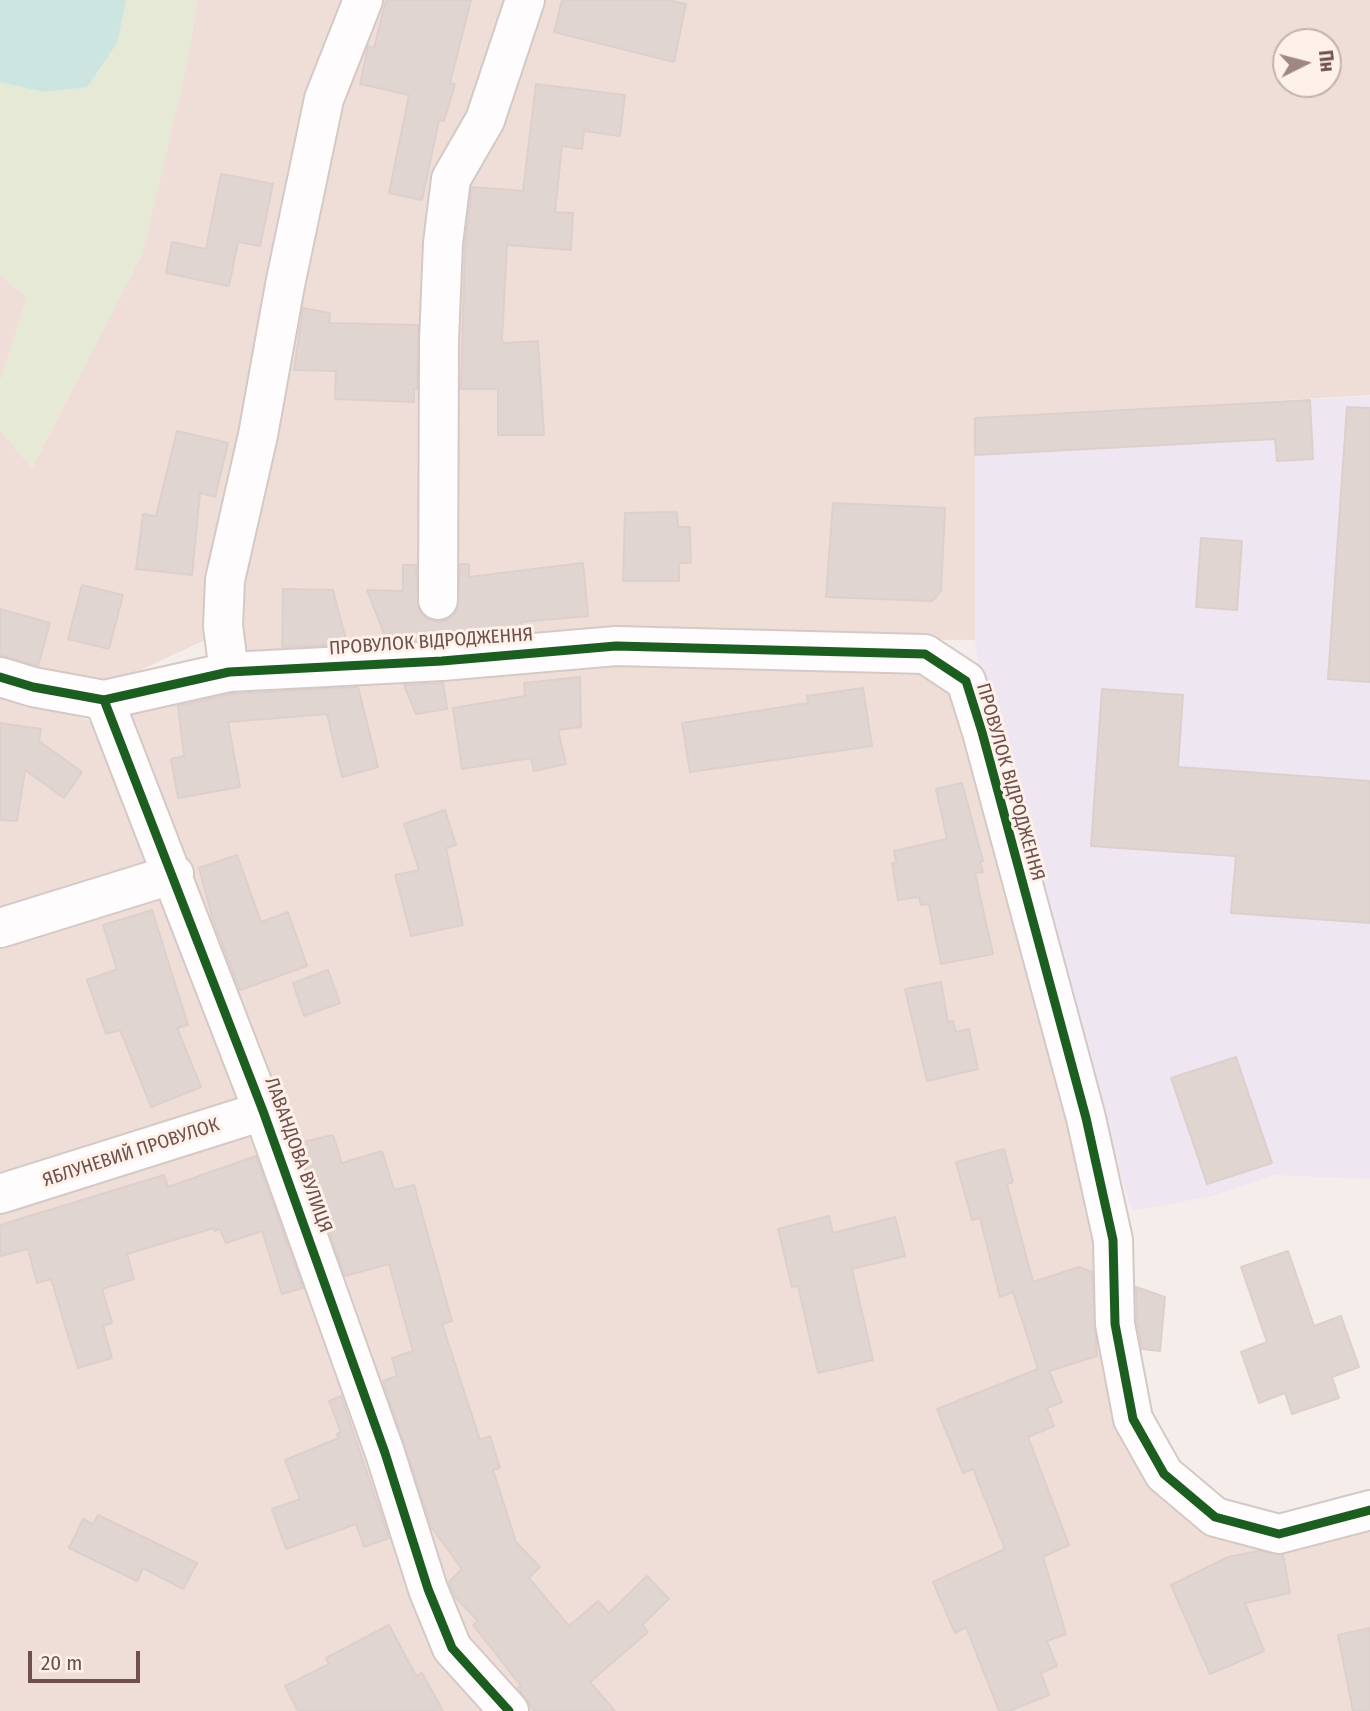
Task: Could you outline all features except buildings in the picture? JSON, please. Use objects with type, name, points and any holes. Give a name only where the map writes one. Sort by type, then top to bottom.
[{"type":"street","points":[[229,672],[223,626],[225,580],[258,435],[285,285],[324,99],[363,0]]},
{"type":"street","points":[[438,600],[439,341],[443,243],[451,179],[485,120],[525,0]]},
{"type":"street","name":"ПРОВУЛОК ВІДРОДЖЕННЯ","points":[[104,700],[229,672],[442,661],[616,646],[925,654],[966,681],[982,732],[1086,1118],[1113,1240],[1115,1324],[1133,1419],[1164,1474],[1215,1517],[1279,1534],[1370,1510]]},
{"type":"street","points":[[0,677],[33,687],[104,700]]},
{"type":"street","name":"ЛАВАНДОВА ВУЛИЦЯ","points":[[104,700],[174,874],[263,1111],[385,1452],[428,1589],[452,1648],[509,1711]]},
{"type":"street","points":[[0,929],[174,874]]},
{"type":"street","name":"ЯБЛУНЕВИЙ ПРОВУЛОК","points":[[0,1195],[263,1111]]},
{"type":"shaded area","points":[[197,0],[358,0],[205,640],[102,688],[0,665],[0,430],[32,468],[142,254],[188,59]]},
{"type":"shaded area","points":[[367,0],[511,0],[445,176],[430,583],[432,651],[257,663],[233,628],[292,286]]},
{"type":"shaded area","points":[[532,0],[1370,0],[1370,395],[975,418],[975,640],[621,638],[453,648],[446,575],[450,244]]},
{"type":"shaded area","points":[[0,275],[27,297],[0,383]]},
{"type":"shaded area","points":[[1370,396],[1370,1179],[1275,1175],[1212,1196],[1132,1211],[1047,932],[978,663],[975,640],[975,418]]},
{"type":"shaded area","points":[[616,657],[932,669],[959,686],[1104,1244],[1104,1333],[1192,1514],[1370,1523],[1370,1711],[524,1711],[458,1642],[123,726],[144,701],[231,683]]},
{"type":"shaded area","points":[[0,687],[106,727],[162,865],[0,922]]},
{"type":"shaded area","points":[[161,887],[254,1104],[0,1187],[0,935]]},
{"type":"shaded area","points":[[262,1129],[494,1711],[0,1711],[0,1204]]},
{"type":"green space","points":[[0,0],[197,0],[188,59],[142,254],[32,468],[0,430],[0,383],[27,297],[0,275]]},
{"type":"water","points":[[0,0],[126,0],[117,43],[87,87],[45,92],[0,82]]},
{"type":"cycle path","points":[[104,700],[229,672],[442,661],[616,646],[925,654],[966,681],[982,732],[1086,1118],[1113,1240],[1115,1324],[1133,1419],[1164,1474],[1215,1517],[1279,1534],[1370,1510]]},
{"type":"cycle path","points":[[0,677],[33,687],[104,700],[263,1111],[385,1453],[428,1589],[452,1648],[509,1711]]}]
